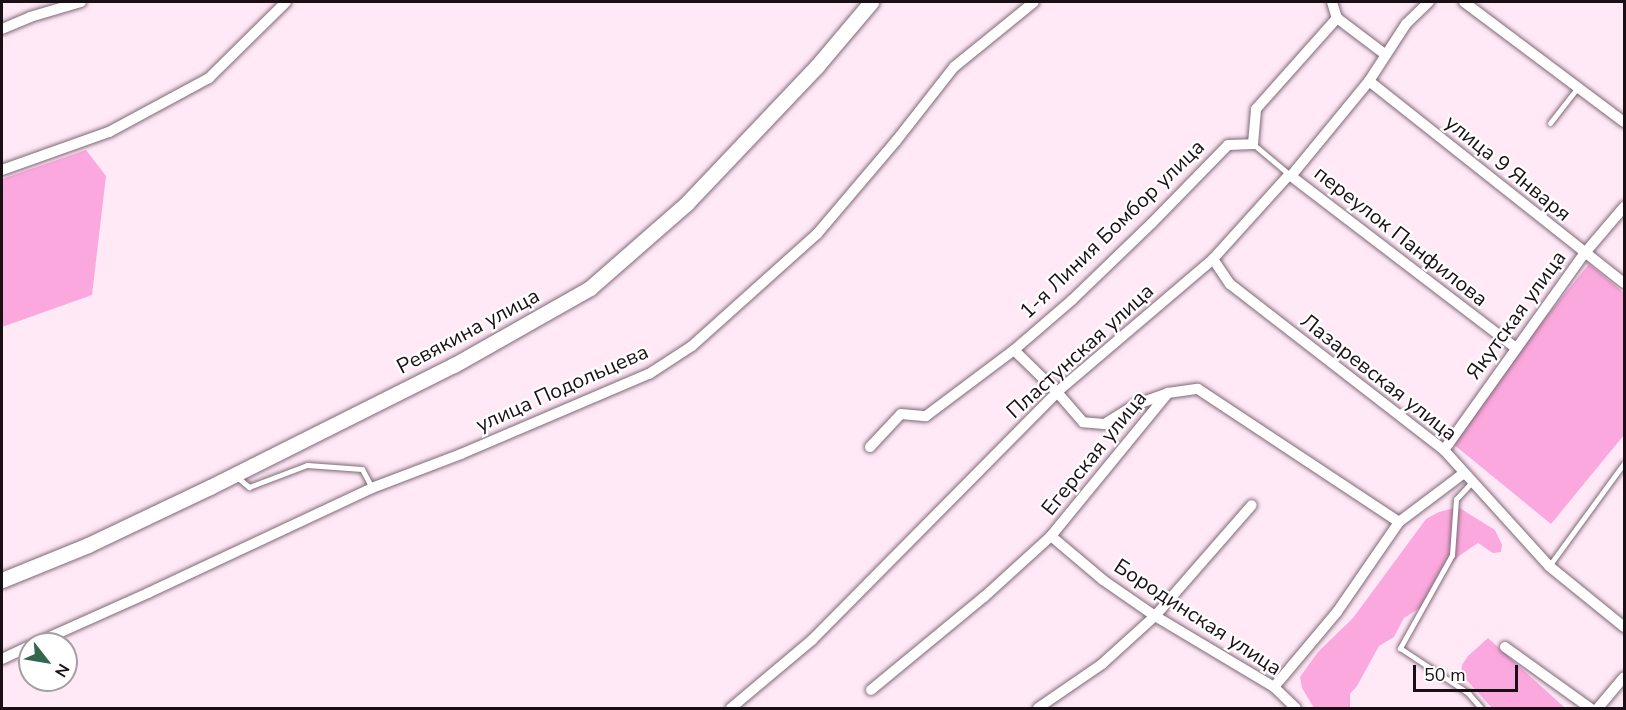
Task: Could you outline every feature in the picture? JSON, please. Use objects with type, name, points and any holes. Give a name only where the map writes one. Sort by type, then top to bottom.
[{"type":"main road","name":"Ревякина улица","points":[[2,580],[88,545],[235,475],[454,365],[590,288],[687,203],[817,66],[870,2]]},
{"type":"street","points":[[2,29],[30,17],[81,2]]},
{"type":"street","points":[[2,170],[109,132],[209,78],[286,2]]},
{"type":"street","name":"улица Подольцева","points":[[61,632],[372,488],[582,405],[649,374],[692,346],[817,234],[954,68],[1034,2]]},
{"type":"street","points":[[1332,2],[1337,18],[1386,55]]},
{"type":"street","name":"Пластунская улица","points":[[731,708],[813,640],[1058,392],[1213,259],[1292,176],[1369,81],[1406,24],[1430,2]]},
{"type":"street","points":[[1464,2],[1624,122]]},
{"type":"street","points":[[1253,144],[1256,110],[1337,18]]},
{"type":"street","name":"улица 9 Января","points":[[1369,81],[1584,254],[1624,283]]},
{"type":"street","name":"1-я Линия Бомбор улица","points":[[870,447],[901,414],[926,416],[1014,350],[1151,224],[1228,145],[1253,144]]},
{"type":"street","name":"переулок Панфилова","points":[[1292,176],[1516,348]]},
{"type":"street","name":"Якутская улица","points":[[1443,450],[1584,254],[1624,207]]},
{"type":"street","name":"Лазаревская улица","points":[[1213,259],[1230,285],[1443,450],[1549,566],[1624,627]]},
{"type":"street","points":[[1014,350],[1058,392],[1083,422],[1104,424],[1135,405],[1168,393]]},
{"type":"street","name":"Егерская улица","points":[[871,690],[984,597],[1051,536],[1168,393],[1198,389],[1399,522]]},
{"type":"street","points":[[1274,687],[1337,612],[1399,522],[1464,473]]},
{"type":"street","points":[[1038,708],[1102,664],[1155,616],[1252,505]]},
{"type":"street","name":"Бородинская улица","points":[[1051,536],[1103,580],[1155,616],[1274,687],[1296,708]]},
{"type":"street","points":[[1505,647],[1590,708]]},
{"type":"street","name":"улица Подольцева","points":[[2,659],[18,652]]},
{"type":"street","points":[[1598,708],[1624,677]]},
{"type":"lane","points":[[1550,123],[1578,87]]},
{"type":"lane","points":[[1253,144],[1292,176]]},
{"type":"lane","points":[[1549,566],[1624,463]]},
{"type":"lane","points":[[235,475],[249,487],[306,465],[362,469],[372,488]]},
{"type":"lane","points":[[1472,482],[1456,499],[1452,555],[1400,648],[1468,693],[1481,708]]},
{"type":"shaded area","points":[[86,150],[106,176],[92,295],[2,327],[2,179]]},
{"type":"shaded area","points":[[1589,264],[1624,293],[1624,435],[1551,524],[1447,439]]},
{"type":"shaded area","points":[[1458,507],[1495,530],[1502,545],[1501,552],[1493,553],[1478,543],[1459,556],[1444,571],[1426,604],[1404,618],[1394,637],[1379,646],[1357,686],[1350,694],[1350,708],[1314,708],[1302,688],[1300,677],[1318,652],[1353,618],[1426,519],[1439,512]]},
{"type":"shaded area","points":[[1488,638],[1565,708],[1492,708],[1461,674],[1462,665],[1468,656]]}]
